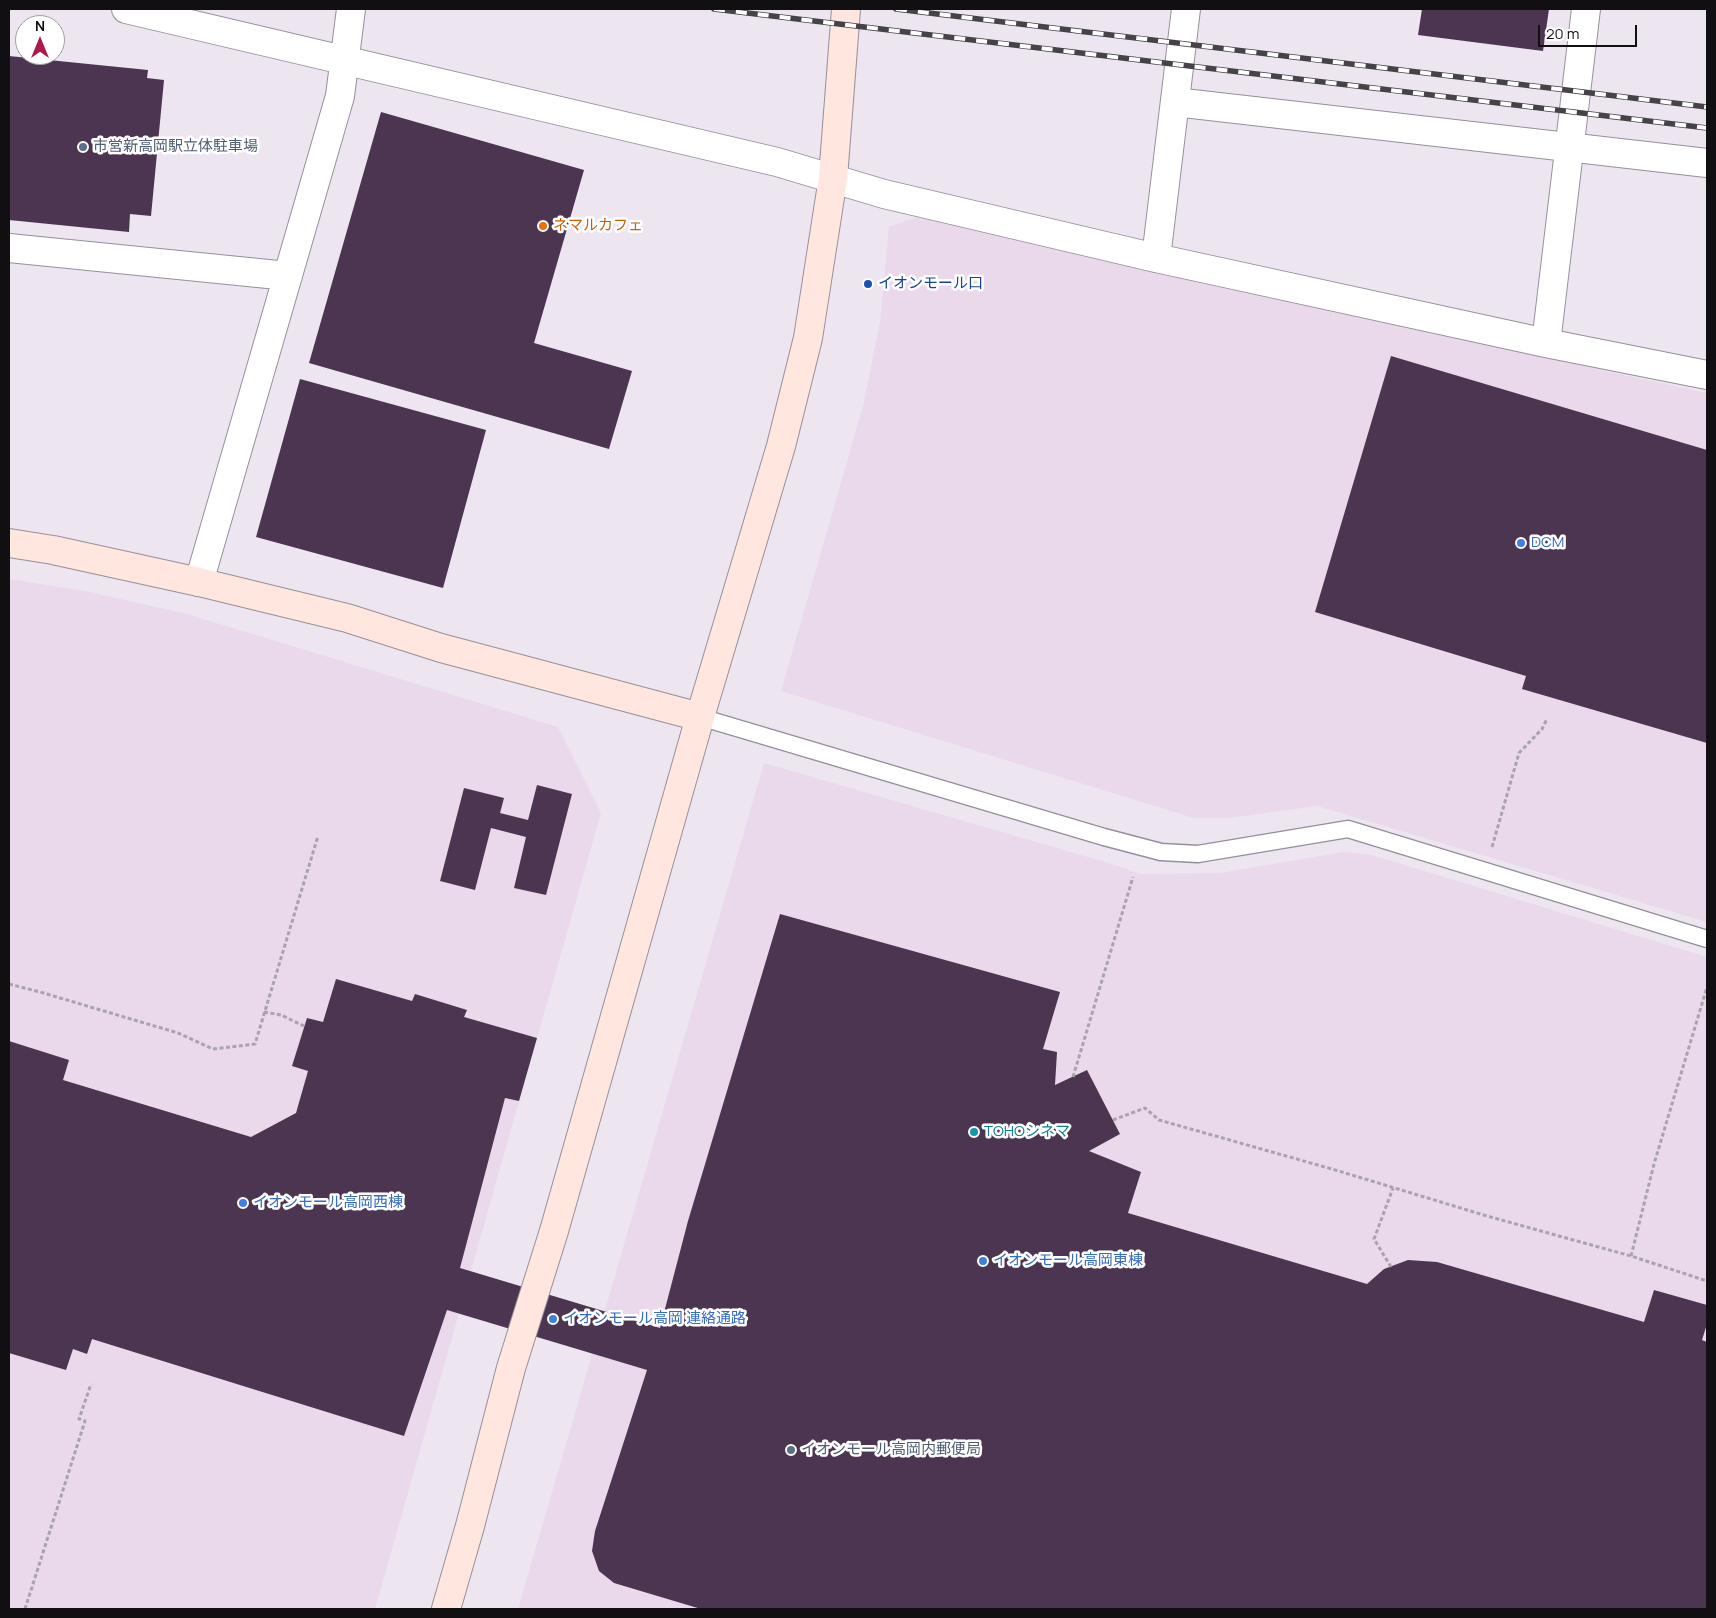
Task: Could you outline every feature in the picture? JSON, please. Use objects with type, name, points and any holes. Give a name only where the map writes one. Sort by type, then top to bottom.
[{"type":"street","points":[[126,9],[777,162],[884,194],[1156,258],[1546,343],[1707,375]]},
{"type":"street","points":[[198,582],[340,96],[351,9]]},
{"type":"street","points":[[446,1609],[470,1526],[511,1368],[554,1230],[700,717],[786,428],[808,338],[833,178],[846,9]]},
{"type":"street","points":[[1156,258],[1186,9]]},
{"type":"street","points":[[1546,343],[1586,9]]},
{"type":"street","points":[[1175,102],[1707,163]]},
{"type":"street","points":[[9,248],[288,276]]},
{"type":"street","points":[[9,543],[53,550],[198,582],[347,618],[441,648],[700,717]]},
{"type":"lane","points":[[700,717],[1104,837],[1161,852],[1198,854],[1348,829],[1707,939]]},
{"type":"path","points":[[1491,850],[1519,753],[1542,729],[1547,719]]},
{"type":"path","points":[[9,984],[178,1033],[213,1049],[255,1044],[318,836]]},
{"type":"path","points":[[1073,1076],[1133,877]]},
{"type":"path","points":[[1631,1256],[1654,1164],[1707,987]]},
{"type":"path","points":[[264,1012],[281,1015],[304,1026]]},
{"type":"path","points":[[1113,1120],[1144,1108],[1160,1120],[1487,1216],[1631,1256],[1707,1281]]},
{"type":"path","points":[[1391,1267],[1374,1239],[1393,1188]]},
{"type":"path","points":[[25,1609],[85,1421],[78,1419],[91,1384]]},
{"type":"shaded area","points":[[917,217],[1204,284],[1707,393],[1707,922],[1317,806],[1228,818],[1194,818],[781,691],[864,402],[880,322],[889,227]]},
{"type":"shaded area","points":[[9,579],[85,591],[187,614],[558,727],[601,813],[375,1609],[9,1609]]},
{"type":"shaded area","points":[[764,763],[1141,874],[1220,873],[1345,852],[1372,855],[1707,957],[1707,1609],[518,1609]]},
{"type":"building","points":[[1422,9],[1549,9],[1543,51],[1418,35]]},
{"type":"building","name":"市営新高岡駅立体駐車場","points":[[9,56],[15,57],[15,65],[65,65],[65,62],[148,70],[147,78],[164,80],[151,216],[130,214],[129,232],[9,220]]},
{"type":"building","points":[[381,112],[584,170],[534,343],[632,371],[609,449],[309,363]]},
{"type":"building","name":"DCM","points":[[1391,356],[1707,450],[1707,743],[1522,689],[1526,676],[1315,612]]},
{"type":"building","points":[[300,379],[486,430],[443,588],[256,537]]},
{"type":"building","points":[[537,785],[572,794],[546,895],[514,888],[526,837],[491,828],[475,890],[440,881],[464,788],[504,798],[500,813],[528,820]]},
{"type":"building","name":"イオンモール高岡東棟","points":[[780,914],[1060,992],[1043,1049],[1057,1052],[1055,1085],[1087,1070],[1120,1134],[1089,1151],[1141,1172],[1128,1213],[1367,1284],[1384,1269],[1408,1260],[1437,1262],[1644,1322],[1654,1290],[1707,1305],[1707,1324],[1702,1340],[1707,1342],[1707,1609],[701,1609],[614,1583],[599,1571],[592,1551],[595,1531],[647,1370],[447,1310],[404,1436],[92,1339],[87,1354],[73,1349],[66,1370],[9,1353],[9,1041],[69,1060],[63,1080],[251,1137],[296,1113],[308,1071],[292,1066],[307,1018],[323,1022],[336,979],[412,1001],[415,994],[467,1010],[464,1017],[537,1038],[519,1101],[505,1098],[460,1268],[660,1328],[688,1221]]},
{"type":"railway","points":[[714,9],[1707,128]]},
{"type":"railway","points":[[896,9],[1707,107]]},
{"type":"place","name":"市営新高岡駅立体駐車場","points":[[83,147]]},
{"type":"place","name":"ネマルカフェ","points":[[543,226]]},
{"type":"place","name":"イオンモール口","points":[[868,284]]},
{"type":"place","name":"DCM","points":[[1521,543]]},
{"type":"place","name":"TOHOシネマ","points":[[974,1132]]},
{"type":"place","name":"イオンモール高岡西棟","points":[[243,1203]]},
{"type":"place","name":"イオンモール高岡東棟","points":[[983,1261]]},
{"type":"place","name":"イオンモール高岡 連絡通路","points":[[553,1319]]},
{"type":"place","name":"イオンモール高岡内郵便局","points":[[791,1450]]}]
